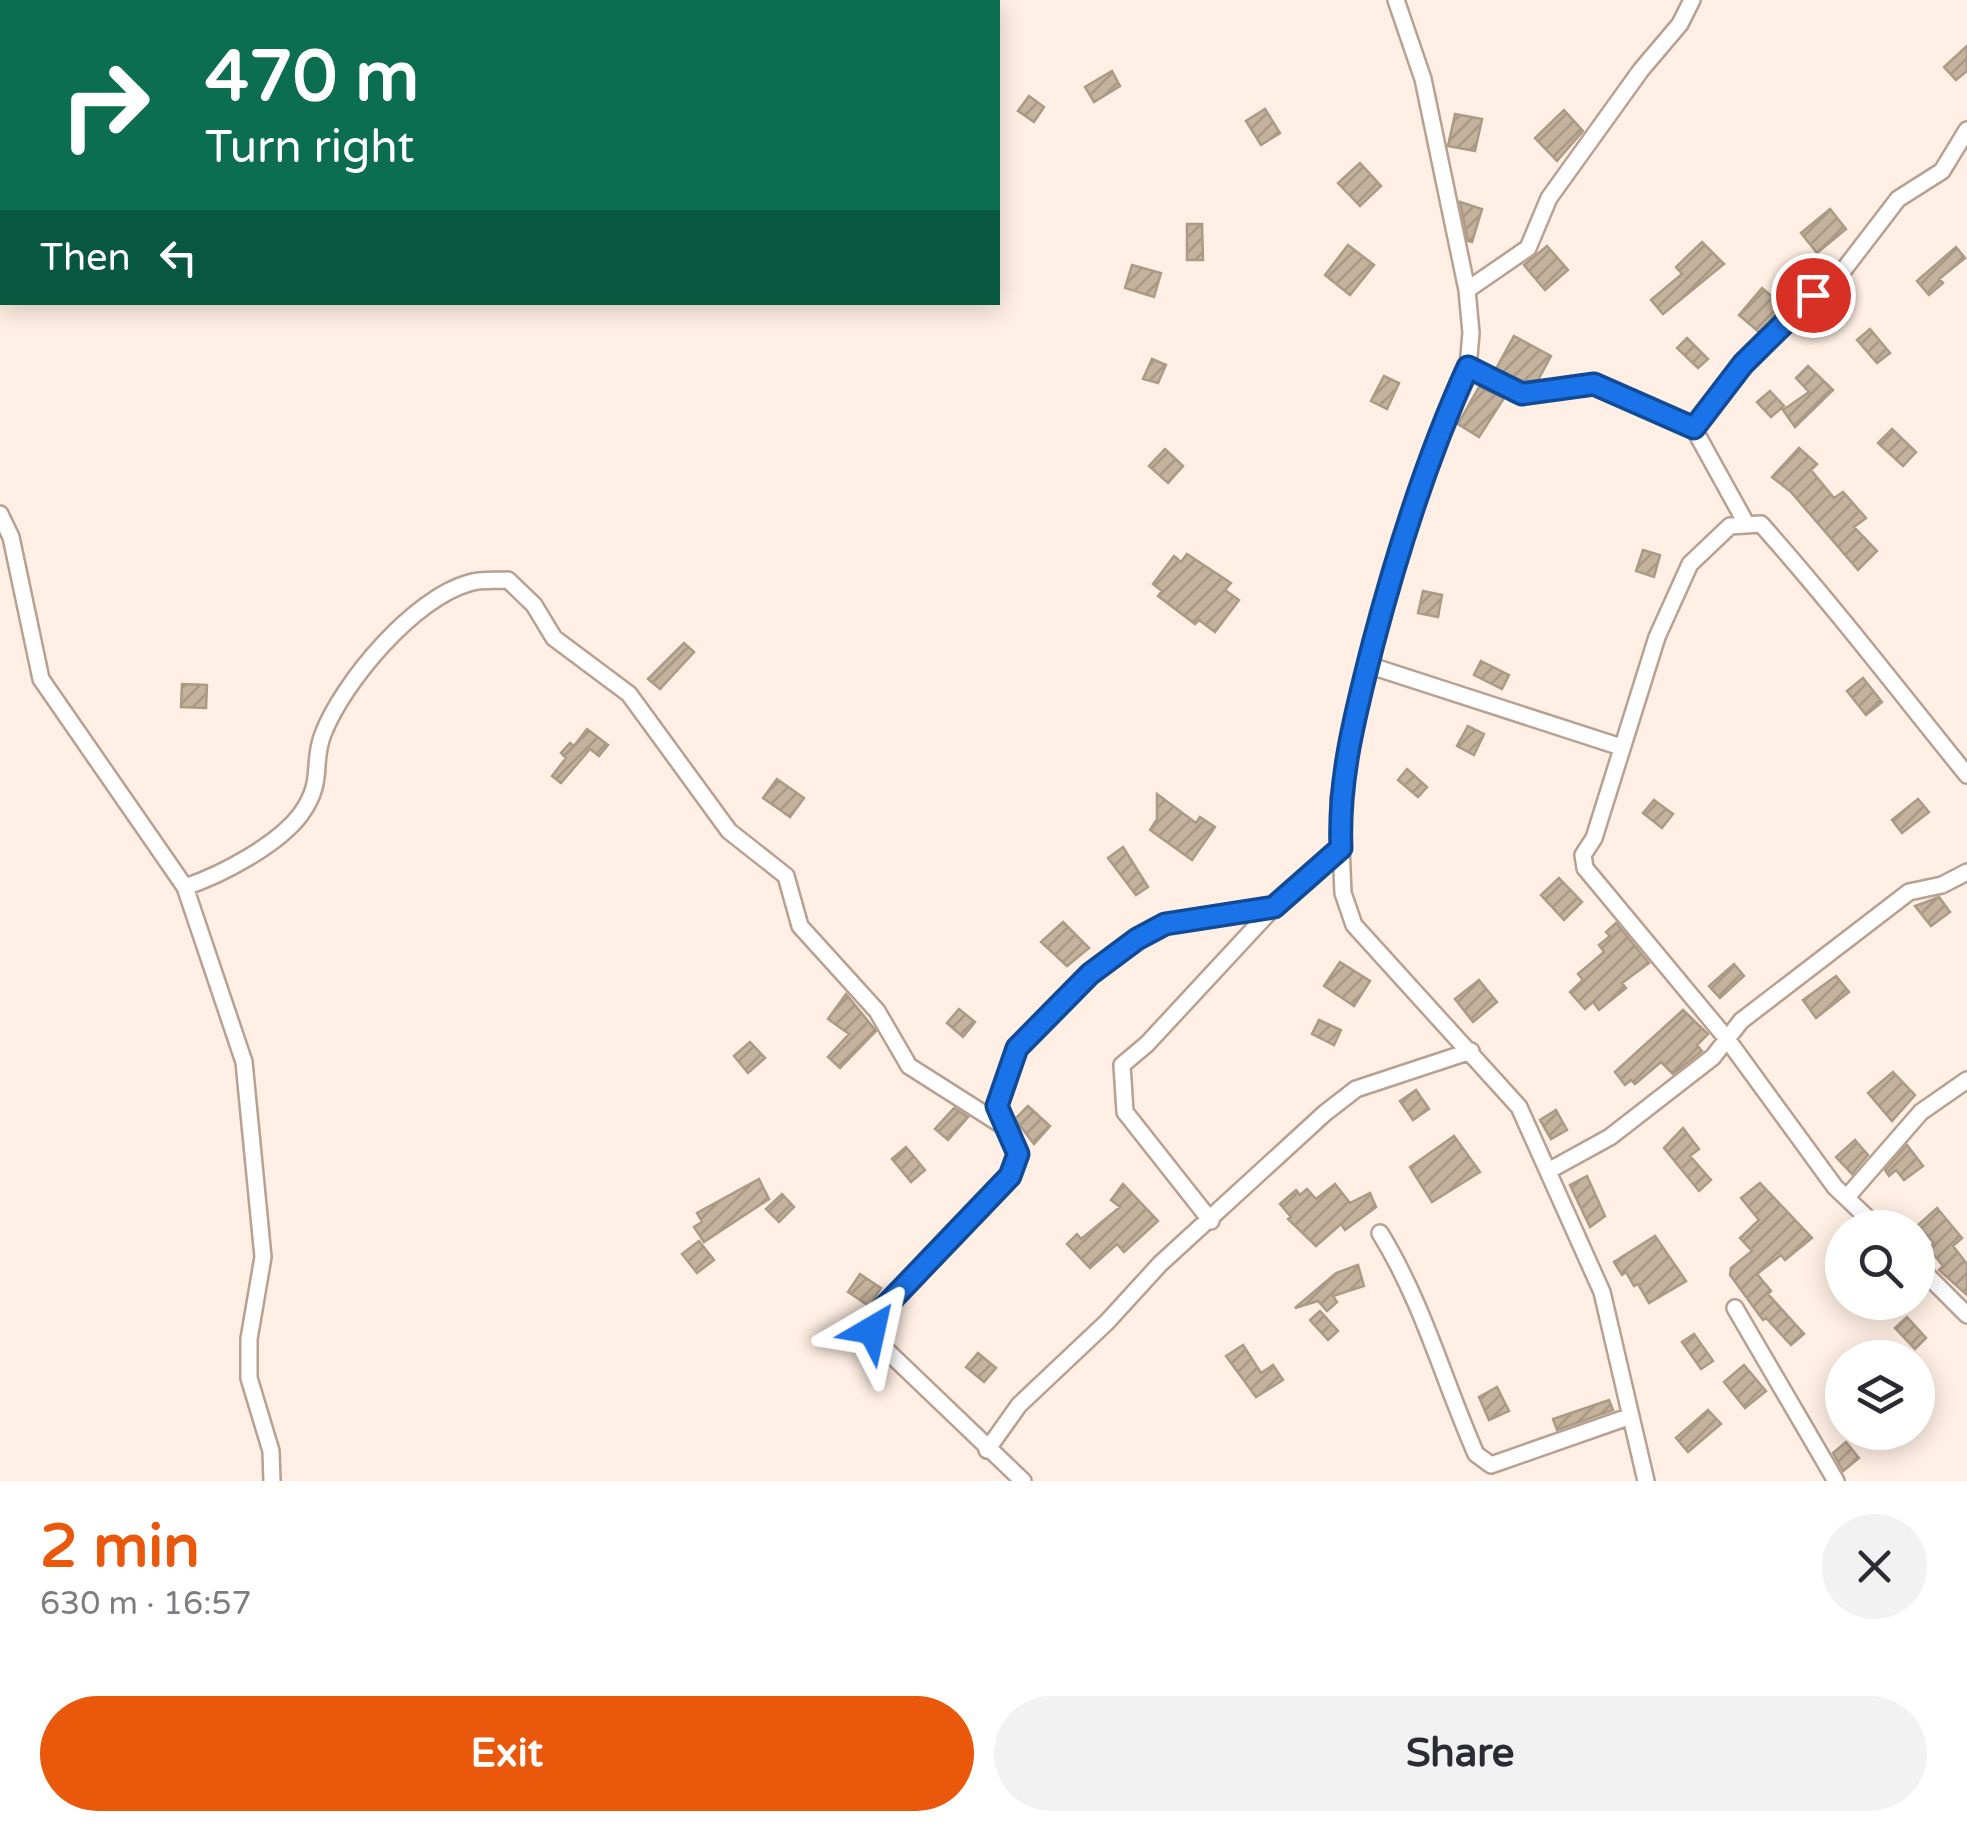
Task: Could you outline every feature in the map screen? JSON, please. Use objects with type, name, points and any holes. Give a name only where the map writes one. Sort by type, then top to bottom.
[{"type":"street","points":[[1396,0],[1423,79],[1468,290],[1468,367],[1404,531],[1368,665],[1339,798],[1342,893],[1354,926],[1519,1107],[1602,1292],[1646,1481]]},
{"type":"street","points":[[1468,290],[1528,248],[1549,198],[1641,70],[1680,24],[1692,0]]},
{"type":"street","points":[[1694,428],[1743,364],[1839,276],[1898,199],[1942,172],[1967,130]]},
{"type":"street","points":[[1468,367],[1522,394],[1594,384],[1694,428],[1747,525]]},
{"type":"street","points":[[0,514],[11,537],[41,678],[185,887],[244,1062],[264,1257],[249,1339],[249,1378],[270,1450],[272,1481]]},
{"type":"street","points":[[1860,1210],[1835,1187],[1727,1039],[1586,868],[1583,856],[1594,838],[1621,747],[1646,686],[1658,638],[1690,564],[1730,526],[1761,524],[1848,623],[1890,682],[1967,776]]},
{"type":"street","points":[[185,887],[221,875],[299,816],[320,778],[321,739],[334,711],[361,672],[416,611],[469,583],[508,580],[534,605],[554,638],[629,694],[728,831],[786,876],[800,926],[878,1012],[908,1066],[1008,1129]]},
{"type":"street","points":[[1368,665],[1621,747]]},
{"type":"street","points":[[1211,1221],[1125,1112],[1122,1066],[1274,907],[1341,848]]},
{"type":"street","points":[[1550,1170],[1610,1137],[1713,1057],[1741,1021],[1909,892],[1942,885],[1967,872]]},
{"type":"street","points":[[1022,1481],[881,1345],[872,1330],[876,1316],[1010,1176],[1018,1154],[997,1106],[1017,1048],[1090,974],[1137,939],[1165,924],[1274,907]]},
{"type":"street","points":[[987,1450],[1019,1405],[1108,1322],[1160,1264],[1356,1088],[1471,1051]]},
{"type":"street","points":[[1847,1197],[1921,1112],[1967,1080]]},
{"type":"street","points":[[1380,1232],[1406,1276],[1429,1328],[1476,1454],[1491,1465],[1631,1416]]},
{"type":"street","points":[[1935,1283],[1967,1315]]},
{"type":"street","points":[[1735,1308],[1836,1481]]},
{"type":"building","points":[[1967,46],[1967,71],[1956,80],[1944,67]]},
{"type":"building","points":[[1112,71],[1120,86],[1094,102],[1085,87]]},
{"type":"building","points":[[1029,96],[1044,107],[1034,122],[1018,111]]},
{"type":"building","points":[[1265,109],[1280,133],[1261,145],[1246,121]]},
{"type":"building","points":[[1564,110],[1583,131],[1557,161],[1535,138]]},
{"type":"building","points":[[1455,114],[1482,119],[1475,151],[1448,146]]},
{"type":"building","points":[[1360,163],[1381,186],[1360,206],[1338,183]]},
{"type":"building","points":[[1460,202],[1482,209],[1472,242],[1468,241]]},
{"type":"building","points":[[1830,209],[1846,229],[1817,253],[1801,233]]},
{"type":"building","points":[[1187,224],[1202,224],[1203,260],[1187,260]]},
{"type":"building","points":[[1702,242],[1724,264],[1663,314],[1651,300],[1682,274],[1676,267]]},
{"type":"building","points":[[1348,245],[1374,265],[1350,295],[1325,275]]},
{"type":"building","points":[[1547,246],[1568,270],[1545,290],[1524,265]]},
{"type":"building","points":[[1956,247],[1965,258],[1939,279],[1943,283],[1929,295],[1917,281]]},
{"type":"building","points":[[1132,265],[1161,273],[1154,297],[1125,288]]},
{"type":"building","points":[[1762,288],[1783,306],[1760,333],[1739,315]]},
{"type":"building","points":[[1870,329],[1890,353],[1877,363],[1857,340]]},
{"type":"building","points":[[1514,336],[1551,356],[1538,380],[1524,382],[1496,369]]},
{"type":"building","points":[[1687,338],[1708,359],[1698,368],[1677,348]]},
{"type":"building","points":[[1152,359],[1166,365],[1158,383],[1143,379]]},
{"type":"building","points":[[1808,366],[1833,390],[1795,427],[1783,410],[1809,392],[1796,378]]},
{"type":"building","points":[[1384,376],[1399,383],[1387,409],[1371,401]]},
{"type":"building","points":[[1479,387],[1504,398],[1479,437],[1458,424]]},
{"type":"building","points":[[1770,391],[1784,406],[1771,417],[1757,402]]},
{"type":"building","points":[[1892,429],[1916,452],[1903,466],[1878,443]]},
{"type":"building","points":[[1799,448],[1817,464],[1811,470],[1834,498],[1843,492],[1866,518],[1854,527],[1877,551],[1858,570],[1791,492],[1772,477]]},
{"type":"building","points":[[1165,449],[1183,466],[1168,483],[1149,466]]},
{"type":"building","points":[[1643,550],[1660,555],[1654,577],[1636,571]]},
{"type":"building","points":[[1187,554],[1231,583],[1225,590],[1239,600],[1215,632],[1199,620],[1195,624],[1158,596],[1162,591],[1153,584],[1174,556],[1181,562]]},
{"type":"building","points":[[1423,591],[1442,595],[1438,617],[1418,613]]},
{"type":"building","points":[[684,643],[694,652],[660,689],[648,679]]},
{"type":"building","points":[[1481,661],[1509,675],[1502,689],[1474,675]]},
{"type":"building","points":[[1863,678],[1882,702],[1866,715],[1847,691]]},
{"type":"building","points":[[182,684],[207,685],[206,708],[181,707]]},
{"type":"building","points":[[1468,726],[1484,734],[1474,755],[1457,746]]},
{"type":"building","points":[[587,729],[608,745],[599,756],[590,749],[561,783],[552,776],[566,758],[561,753],[570,743],[574,746]]},
{"type":"building","points":[[1407,769],[1427,787],[1418,797],[1398,780]]},
{"type":"building","points":[[777,779],[804,798],[790,817],[763,798]]},
{"type":"building","points":[[1157,794],[1196,823],[1200,817],[1215,827],[1192,860],[1150,830],[1157,819]]},
{"type":"building","points":[[1918,799],[1929,812],[1902,833],[1892,820]]},
{"type":"building","points":[[1654,800],[1673,814],[1662,828],[1643,813]]},
{"type":"building","points":[[1123,847],[1148,887],[1136,895],[1108,858]]},
{"type":"building","points":[[1559,878],[1582,902],[1564,920],[1541,895]]},
{"type":"building","points":[[1939,897],[1950,912],[1931,926],[1915,906]]},
{"type":"building","points":[[1063,922],[1089,948],[1067,966],[1041,942]]},
{"type":"building","points":[[1616,923],[1649,963],[1622,983],[1626,988],[1599,1010],[1593,1002],[1585,1009],[1570,992],[1583,980],[1578,974],[1604,952],[1599,945],[1610,936],[1606,932]]},
{"type":"building","points":[[1340,962],[1370,981],[1354,1006],[1324,986]]},
{"type":"building","points":[[1734,964],[1744,976],[1720,998],[1709,986]]},
{"type":"building","points":[[1836,976],[1849,992],[1816,1018],[1803,1000]]},
{"type":"building","points":[[1479,980],[1497,1002],[1473,1022],[1455,999]]},
{"type":"building","points":[[846,994],[876,1031],[840,1068],[828,1057],[849,1034],[828,1019]]},
{"type":"building","points":[[959,1009],[975,1022],[963,1037],[947,1023]]},
{"type":"building","points":[[1683,1010],[1708,1034],[1697,1045],[1702,1051],[1673,1074],[1661,1062],[1635,1084],[1631,1080],[1625,1085],[1615,1072]]},
{"type":"building","points":[[1319,1020],[1341,1030],[1334,1045],[1312,1034]]},
{"type":"building","points":[[750,1042],[765,1058],[748,1073],[734,1056]]},
{"type":"building","points":[[1893,1072],[1915,1095],[1892,1121],[1868,1093]]},
{"type":"building","points":[[1416,1090],[1429,1109],[1413,1120],[1400,1101]]},
{"type":"building","points":[[1028,1106],[1050,1126],[1034,1144],[1015,1119]]},
{"type":"building","points":[[954,1108],[968,1117],[948,1140],[935,1129]]},
{"type":"building","points":[[1556,1110],[1567,1130],[1551,1139],[1540,1120]]},
{"type":"building","points":[[1683,1128],[1699,1149],[1690,1156],[1711,1180],[1699,1191],[1664,1148]]},
{"type":"building","points":[[1454,1136],[1480,1172],[1432,1202],[1410,1167]]},
{"type":"building","points":[[1855,1140],[1868,1155],[1852,1174],[1836,1157]]},
{"type":"building","points":[[1907,1145],[1923,1166],[1904,1180],[1896,1170],[1889,1176],[1885,1170]]},
{"type":"building","points":[[906,1147],[925,1170],[911,1182],[892,1159]]},
{"type":"building","points":[[1587,1176],[1605,1216],[1590,1227],[1570,1185]]},
{"type":"building","points":[[759,1179],[769,1199],[704,1242],[694,1227],[702,1222],[697,1213]]},
{"type":"building","points":[[1760,1183],[1812,1238],[1785,1260],[1781,1255],[1757,1274],[1771,1291],[1768,1294],[1804,1334],[1791,1345],[1766,1318],[1763,1320],[1730,1275],[1731,1268],[1752,1251],[1740,1238],[1759,1220],[1741,1198]]},
{"type":"building","points":[[1123,1184],[1158,1221],[1124,1252],[1117,1244],[1090,1268],[1067,1244],[1077,1234],[1081,1239],[1120,1207],[1111,1200]]},
{"type":"building","points":[[1335,1184],[1350,1203],[1370,1193],[1376,1207],[1345,1230],[1341,1224],[1316,1246],[1288,1219],[1291,1217],[1280,1204],[1296,1190],[1300,1195],[1307,1189],[1316,1199]]},
{"type":"building","points":[[782,1194],[794,1207],[779,1222],[766,1209]]},
{"type":"building","points":[[1935,1210],[1962,1238],[1953,1246],[1967,1264],[1967,1295],[1939,1270],[1943,1266],[1935,1256]]},
{"type":"building","points":[[1655,1236],[1686,1281],[1649,1303],[1638,1284],[1634,1286],[1626,1272],[1622,1275],[1614,1262]]},
{"type":"building","points":[[699,1241],[714,1260],[697,1273],[682,1254]]},
{"type":"building","points":[[1358,1265],[1364,1286],[1333,1296],[1337,1302],[1327,1311],[1318,1301],[1295,1308],[1336,1273]]},
{"type":"building","points":[[860,1274],[881,1288],[869,1306],[848,1292]]},
{"type":"building","points":[[1320,1311],[1338,1331],[1328,1340],[1310,1320]]},
{"type":"building","points":[[1910,1320],[1926,1338],[1906,1340],[1895,1328]]},
{"type":"building","points":[[1694,1334],[1713,1361],[1701,1369],[1682,1342]]},
{"type":"building","points":[[1243,1345],[1261,1373],[1273,1365],[1283,1380],[1256,1397],[1226,1356]]},
{"type":"building","points":[[978,1353],[996,1368],[984,1382],[966,1367]]},
{"type":"building","points":[[1744,1365],[1766,1391],[1745,1408],[1724,1382]]},
{"type":"building","points":[[1497,1387],[1509,1411],[1489,1420],[1479,1397]]},
{"type":"building","points":[[1609,1400],[1613,1410],[1557,1430],[1553,1419]]},
{"type":"building","points":[[1708,1410],[1721,1424],[1688,1452],[1676,1438]]},
{"type":"building","points":[[1852,1450],[1859,1458],[1843,1471],[1833,1453]]},
{"type":"route","points":[[872,1330],[876,1316],[1010,1176],[1018,1154],[997,1106],[1017,1048],[1090,974],[1137,939],[1165,924],[1274,907],[1341,848],[1339,798],[1364,681],[1404,531],[1446,413],[1468,367],[1522,394],[1594,384],[1694,428],[1743,364],[1813,295]]}]
